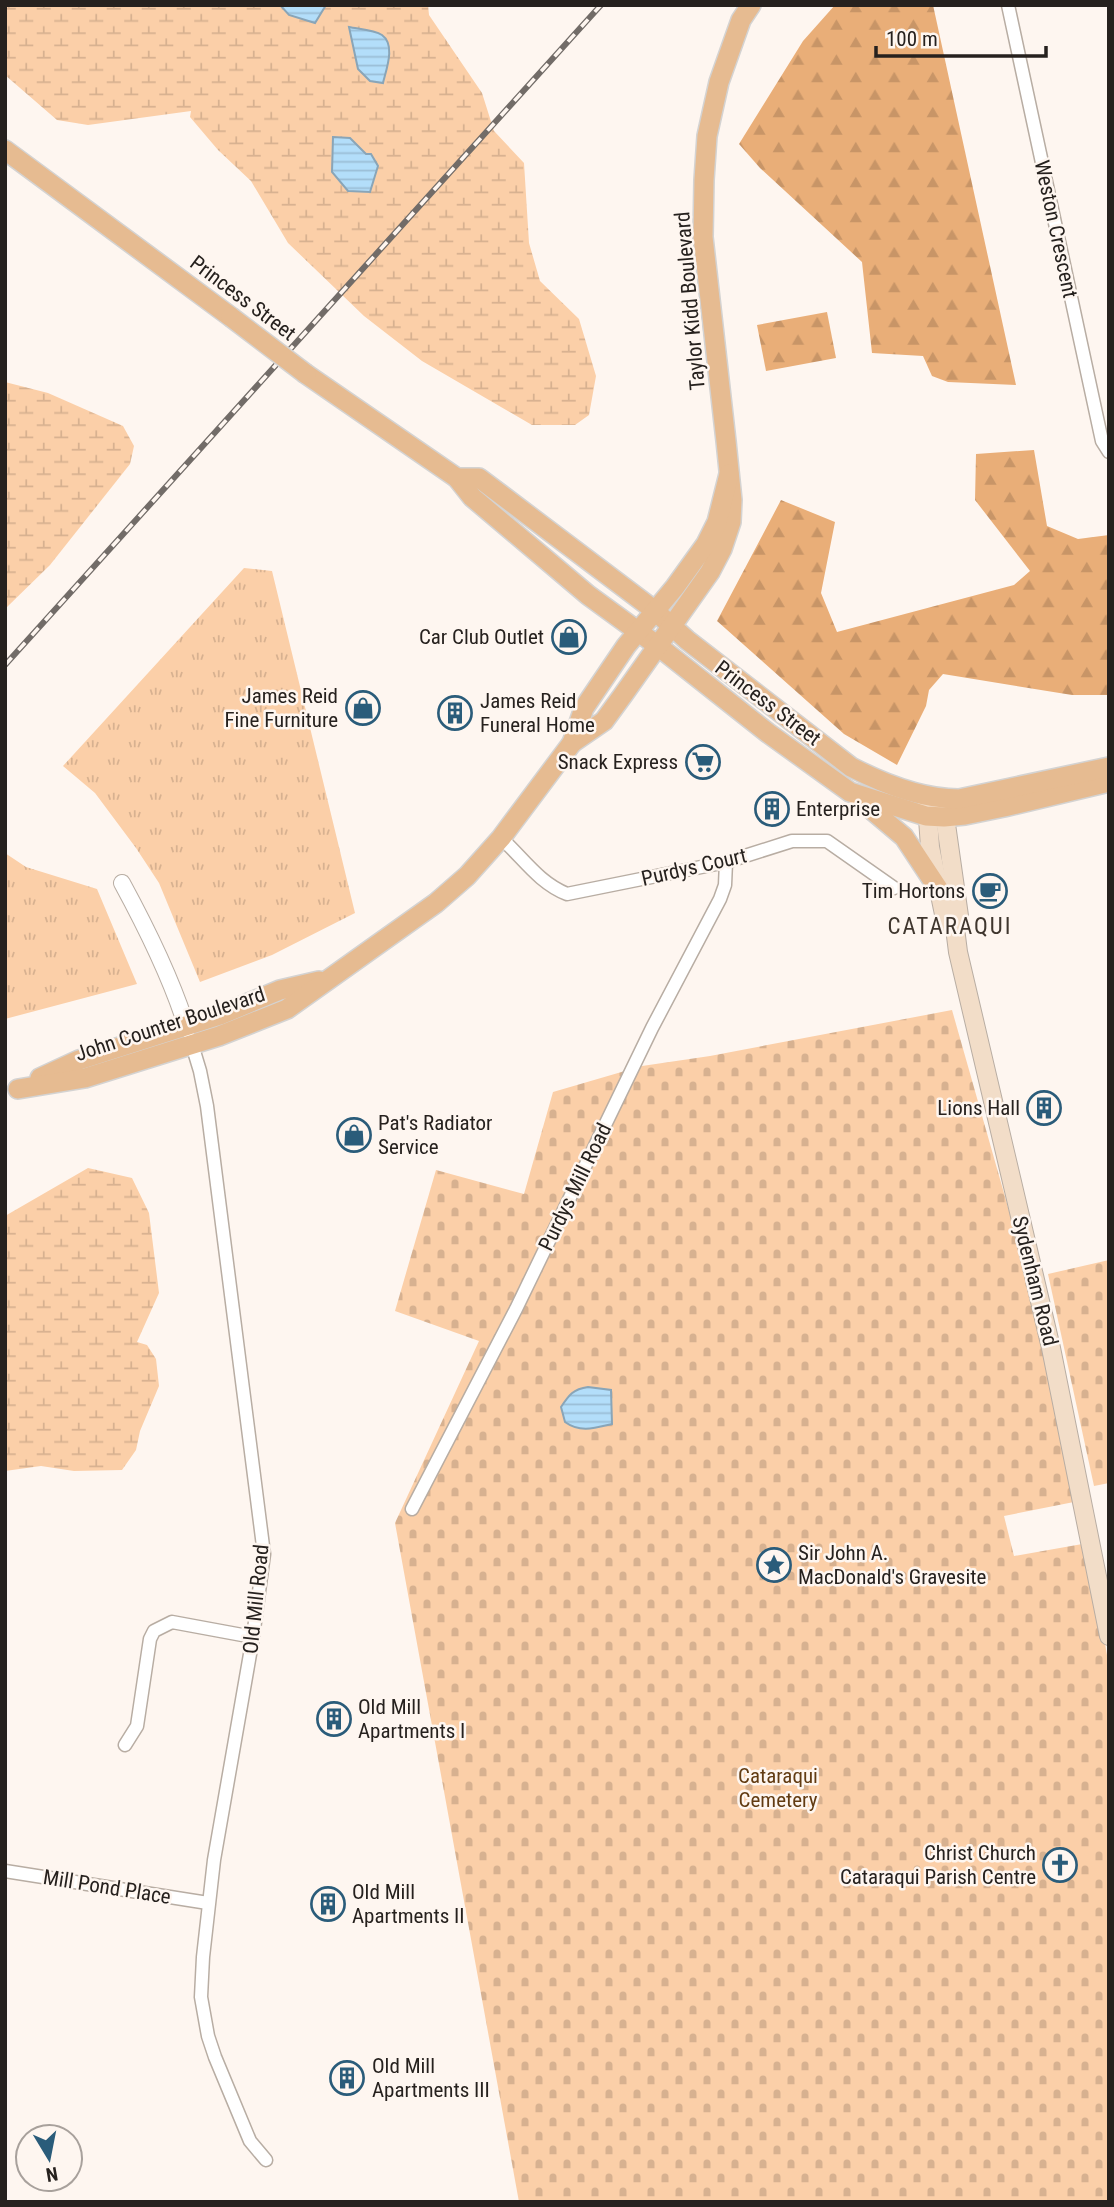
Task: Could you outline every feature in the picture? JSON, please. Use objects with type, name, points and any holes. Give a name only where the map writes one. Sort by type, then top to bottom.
[{"type":"main road","name":"Taylor Kidd Boulevard","points":[[658,646],[710,572],[727,537],[732,512],[703,237],[704,180],[707,136],[719,82],[741,20],[751,5]]},
{"type":"main road","name":"Princess Street","points":[[5,150],[306,373],[457,478],[482,506],[588,595],[658,646],[768,733],[850,792],[965,815],[1109,782]]},
{"type":"main road","name":"Taylor Kidd Boulevard","points":[[654,610],[675,587],[706,544],[720,511],[729,474]]},
{"type":"main road","name":"Princess Street","points":[[457,478],[479,478],[654,610],[687,640],[852,767],[935,807],[959,799],[1109,767]]},
{"type":"main road","name":"John Counter Boulevard","points":[[11,1091],[85,1078],[192,1045],[287,1009],[436,903],[467,876],[501,838],[572,743],[584,708],[654,610]]},
{"type":"main road","name":"John Counter Boulevard","points":[[572,743],[604,721],[658,646]]},
{"type":"main road","points":[[850,792],[904,837],[939,890]]},
{"type":"main road","name":"Sydenham Road","points":[[935,807],[939,890],[945,919],[955,928]]},
{"type":"main road","name":"Sydenham Road","points":[[935,807],[959,916],[955,928],[958,952],[1051,1348],[1109,1636]]},
{"type":"main road","name":"John Counter Boulevard","points":[[11,1091],[79,1060],[234,1010],[280,990],[326,979]]},
{"type":"street","name":"Weston Crescent","points":[[1008,5],[1102,441],[1109,452]]},
{"type":"street","name":"Purdys Court","points":[[501,838],[540,877],[566,894],[726,862],[792,841],[827,841],[894,888]]},
{"type":"street","name":"Purdys Mill Road","points":[[412,1509],[516,1309],[652,1028],[720,899],[725,885],[726,862]]},
{"type":"street","points":[[122,883],[151,936],[177,996],[186,1025]]},
{"type":"street","name":"Old Mill Road","points":[[186,1025],[207,1106],[264,1543],[264,1569],[208,1903],[201,1981],[202,2004],[208,2036],[235,2109],[250,2141],[266,2160]]},
{"type":"street","points":[[125,1745],[137,1726],[150,1639],[154,1631],[172,1622],[253,1637]]},
{"type":"street","name":"Mill Pond Place","points":[[5,1871],[208,1903]]},
{"type":"green space","points":[[5,5],[428,5],[429,15],[482,93],[494,131],[524,163],[529,243],[540,281],[579,319],[596,376],[589,415],[575,425],[532,425],[422,361],[364,316],[288,243],[251,181],[218,150],[190,117],[191,111],[88,125],[57,120],[5,75]]},
{"type":"green space","points":[[835,5],[933,5],[1016,385],[948,382],[932,376],[923,356],[872,353],[862,262],[760,168],[739,144],[803,41]]},
{"type":"green space","points":[[827,312],[836,358],[766,371],[757,325]]},
{"type":"green space","points":[[5,382],[48,393],[123,426],[134,446],[130,464],[50,565],[5,609]]},
{"type":"green space","points":[[1034,450],[1047,526],[1078,539],[1109,535],[1109,695],[1072,695],[943,674],[929,690],[926,706],[897,765],[844,734],[717,621],[781,500],[835,522],[821,593],[837,632],[1014,585],[1030,571],[975,500],[976,454]]},
{"type":"green space","points":[[244,568],[272,571],[355,913],[272,955],[200,982],[159,883],[95,793],[63,766]]},
{"type":"green space","points":[[5,853],[26,867],[97,889],[137,984],[5,1019]]},
{"type":"green space","name":"Cataraqui Cemetery","points":[[952,1010],[1046,1341],[1079,1501],[1004,1516],[1014,1556],[1088,1543],[1109,1667],[1109,2202],[519,2202],[395,1523],[479,1341],[395,1311],[436,1170],[524,1194],[553,1092],[642,1066],[710,1056]]},
{"type":"green space","points":[[88,1168],[132,1178],[149,1213],[159,1293],[137,1342],[147,1345],[156,1359],[159,1386],[140,1431],[136,1450],[122,1470],[74,1471],[41,1466],[5,1471],[5,1216]]},
{"type":"green space","points":[[1109,1260],[1109,1483],[1094,1486],[1048,1274]]},
{"type":"water","points":[[280,5],[326,5],[315,23],[289,15]]},
{"type":"water","points":[[349,27],[375,32],[386,39],[389,58],[383,83],[370,81],[358,69]]},
{"type":"water","points":[[333,137],[350,138],[366,154],[371,154],[378,166],[370,192],[348,191],[332,172]]},
{"type":"water","points":[[588,1387],[611,1390],[612,1424],[582,1429],[565,1422],[561,1407],[566,1399],[579,1389]]},
{"type":"railway","points":[[5,665],[601,5]]},
{"type":"place","name":"Car Club Outlet","points":[[569,637]]},
{"type":"place","name":"James Reid Fine Furniture","points":[[363,708]]},
{"type":"place","name":"James Reid Funeral Home","points":[[455,713]]},
{"type":"place","name":"Snack Express","points":[[703,762]]},
{"type":"place","name":"Enterprise","points":[[772,809]]},
{"type":"place","name":"Tim Hortons","points":[[990,891]]},
{"type":"place","name":"Lions Hall","points":[[1044,1108]]},
{"type":"place","name":"Pat's Radiator Service","points":[[354,1135]]},
{"type":"place","name":"Sir John A. MacDonald's Gravesite","points":[[774,1565]]},
{"type":"place","name":"Old Mill Apartments I","points":[[334,1719]]},
{"type":"place","name":"Christ Church Cataraqui Parish Centre","points":[[1060,1865]]},
{"type":"place","name":"Old Mill Apartments II","points":[[328,1904]]},
{"type":"place","name":"Old Mill Apartments III","points":[[347,2078]]},
{"type":"district","name":"CATARAQUI","points":[[950,926]]}]
